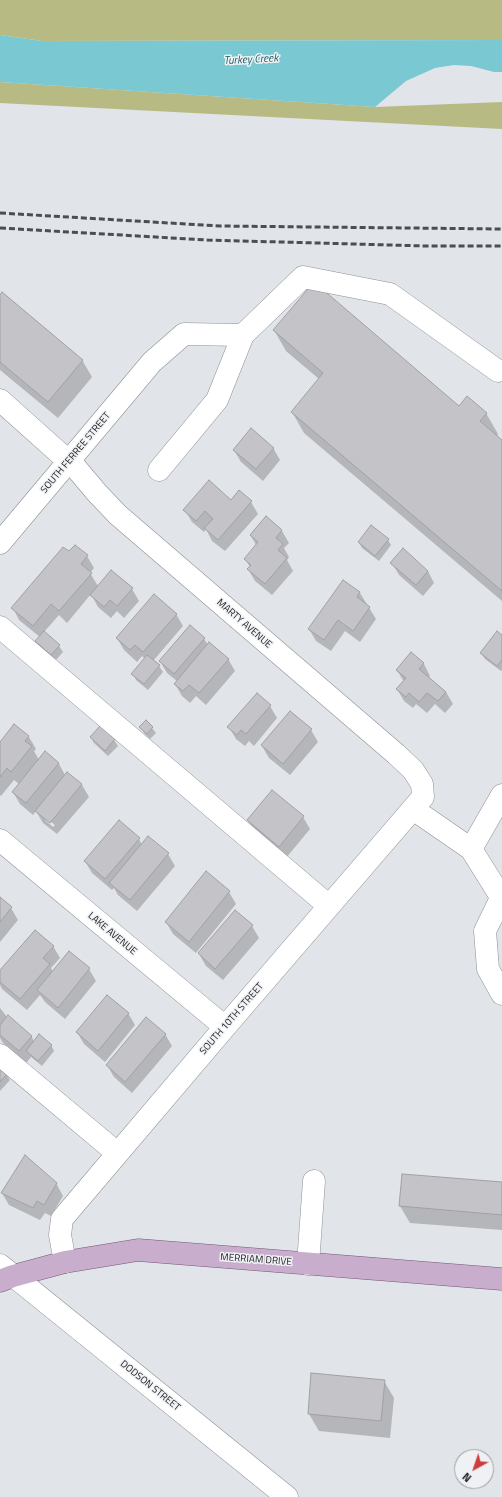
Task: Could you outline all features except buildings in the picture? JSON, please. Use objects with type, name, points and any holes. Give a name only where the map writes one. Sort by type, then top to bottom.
[{"type":"main road","name":"MERRIAM DRIVE","points":[[4,1274],[138,1250],[502,1279]]},
{"type":"street","points":[[159,470],[217,400],[243,335],[303,277],[390,294],[498,371]]},
{"type":"street","name":"SOUTH FERREE STREET","points":[[0,543],[152,362],[184,334],[243,335]]},
{"type":"street","name":"MARTY AVENUE","points":[[0,400],[76,468],[118,515],[396,754],[413,770],[422,784]]},
{"type":"street","points":[[0,627],[329,906]]},
{"type":"street","name":"SOUTH 10TH STREET","points":[[65,1262],[60,1235],[62,1219],[423,797],[422,784]]},
{"type":"street","points":[[470,849],[502,795]]},
{"type":"street","points":[[413,809],[470,849],[501,897],[485,931],[488,969],[502,994]]},
{"type":"street","name":"LAKE AVENUE","points":[[0,840],[225,1027]]},
{"type":"street","points":[[0,1055],[117,1153]]},
{"type":"street","points":[[308,1264],[314,1180]]},
{"type":"street","name":"DODSON STREET","points":[[4,1274],[287,1497]]},
{"type":"green space","points":[[0,0],[502,0],[502,40],[42,41],[0,35]]},
{"type":"green space","points":[[0,82],[375,107],[502,102],[502,129],[0,103]]},
{"type":"water","name":"Turkey Creek","points":[[0,35],[42,41],[502,40],[502,72],[494,72],[471,66],[454,65],[435,68],[406,81],[375,107],[0,82]]},
{"type":"railway","points":[[0,213],[220,226],[502,229]]},
{"type":"railway","points":[[0,228],[207,240],[427,246],[502,246]]}]
